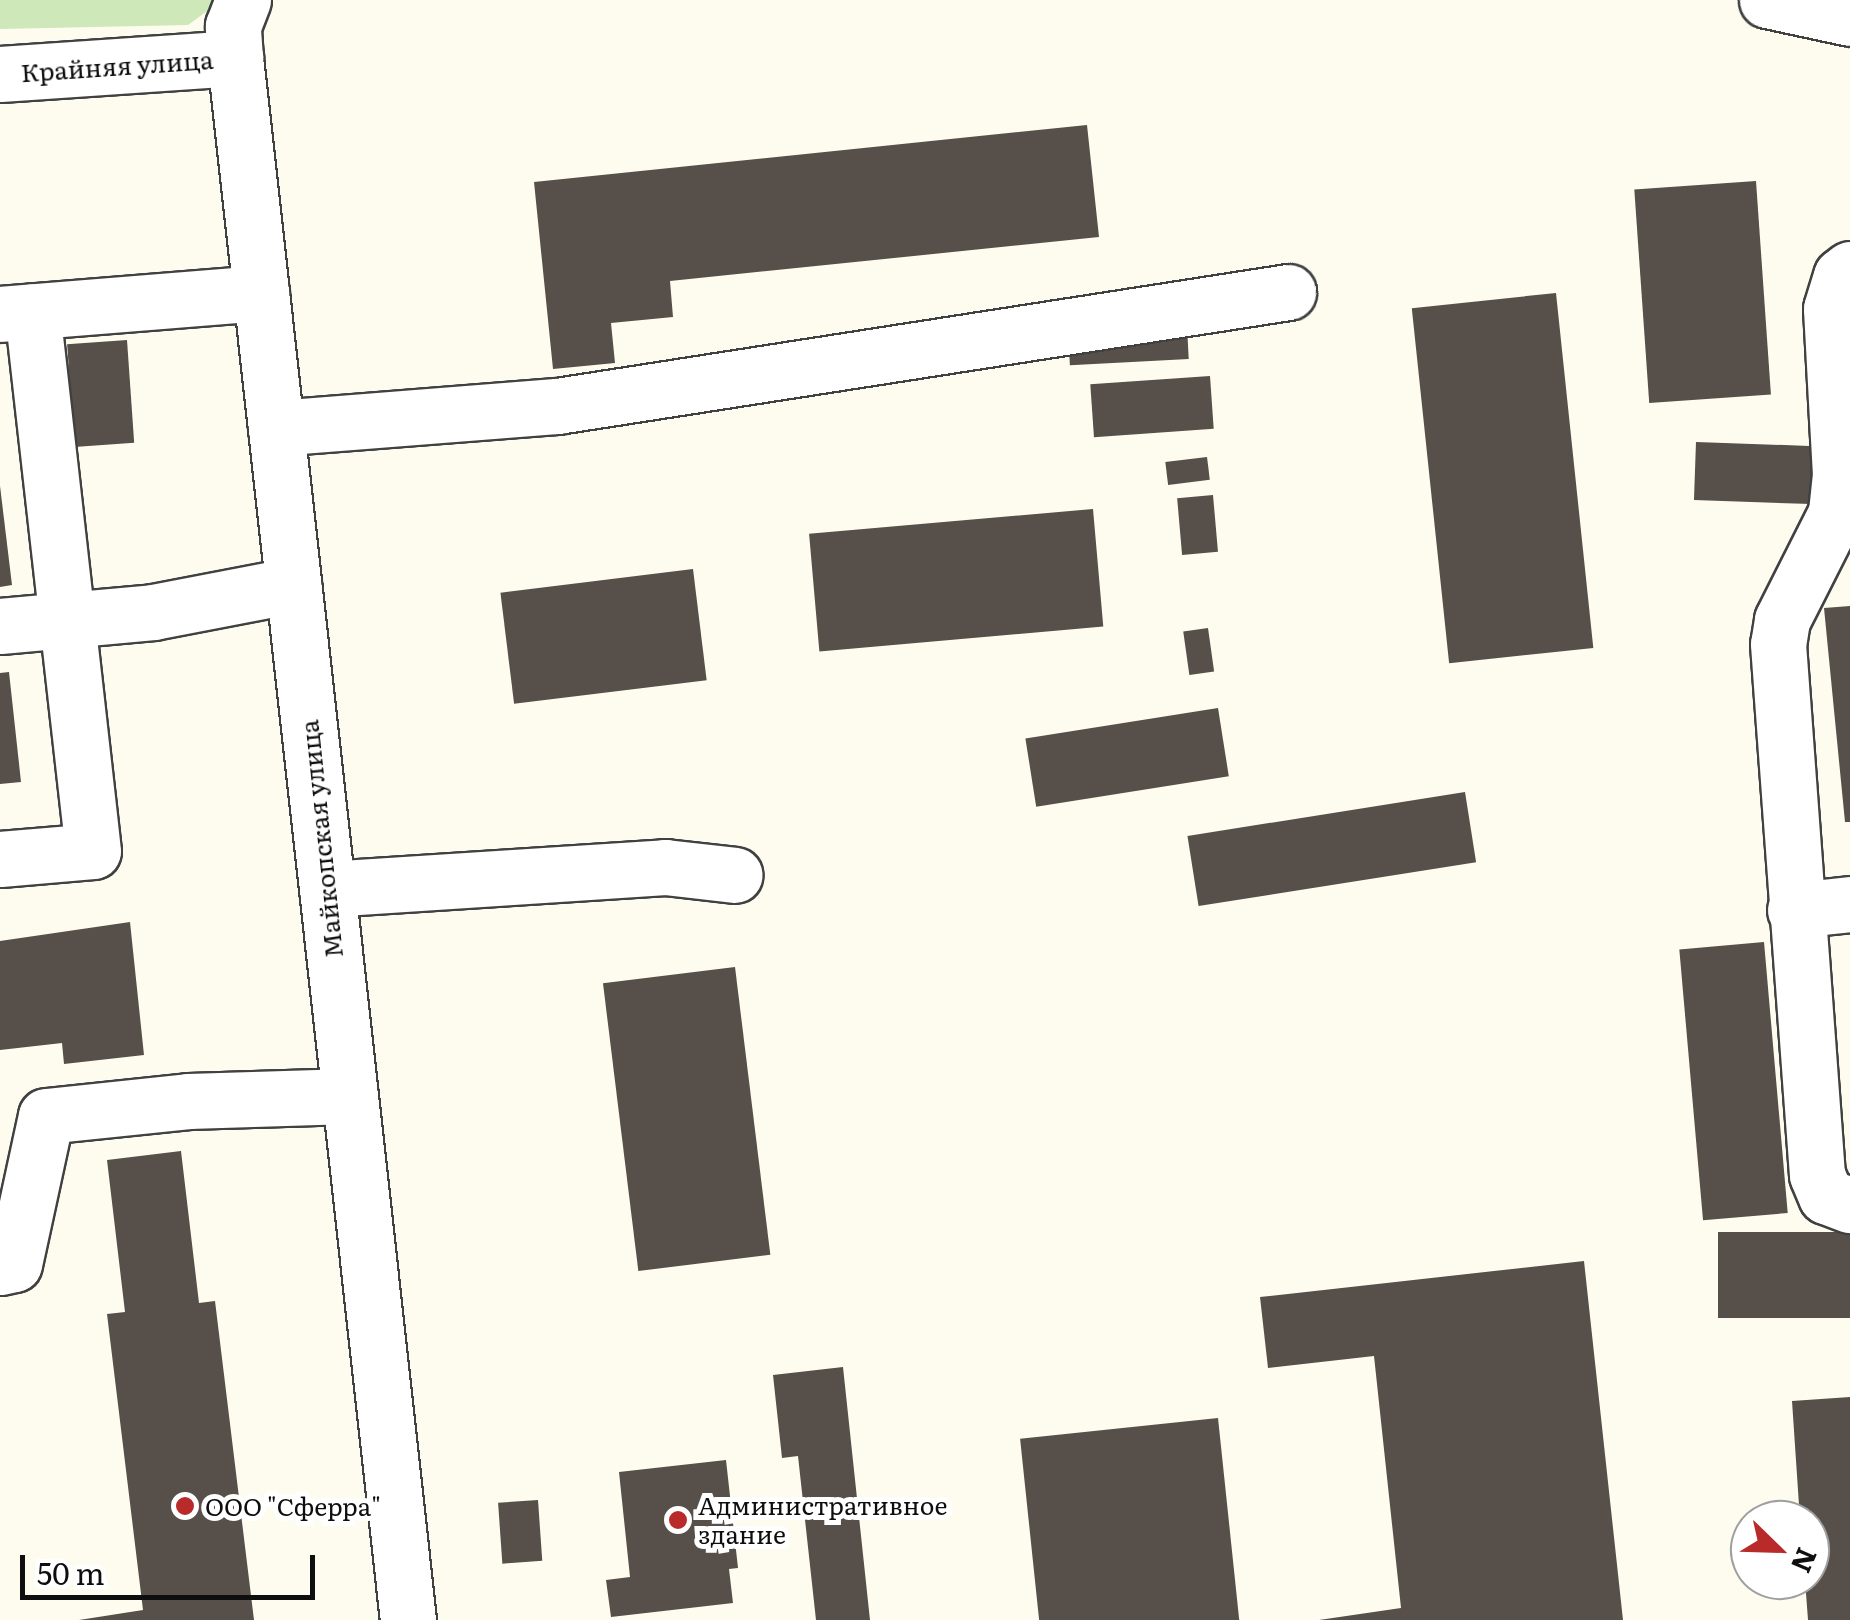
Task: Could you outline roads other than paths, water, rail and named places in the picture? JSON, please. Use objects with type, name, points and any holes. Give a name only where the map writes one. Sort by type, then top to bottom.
[{"type":"street","name":"Крайняя улица","points":[[0,74],[236,58],[232,26],[243,0]]},
{"type":"street","points":[[1767,0],[1850,18]]},
{"type":"street","name":"Майкопская улица","points":[[236,58],[408,1620]]},
{"type":"street","points":[[1850,269],[1841,276],[1831,309],[1845,474],[1836,513],[1782,620],[1778,644],[1795,910],[1818,1175],[1826,1196],[1850,1205]]},
{"type":"street","points":[[276,428],[558,406],[1288,292]]},
{"type":"street","points":[[0,859],[93,851],[66,620],[16,313],[261,294]]},
{"type":"street","points":[[0,626],[153,612],[294,585]]},
{"type":"street","points":[[327,889],[666,867],[736,875]]},
{"type":"street","points":[[1795,910],[1850,904]]},
{"type":"street","points":[[0,1267],[14,1264],[46,1116],[188,1101],[350,1096]]},
{"type":"place","name":"ООО \"Сферра\"","points":[[185,1506]]},
{"type":"place","name":"Административное здание","points":[[678,1520]]}]
